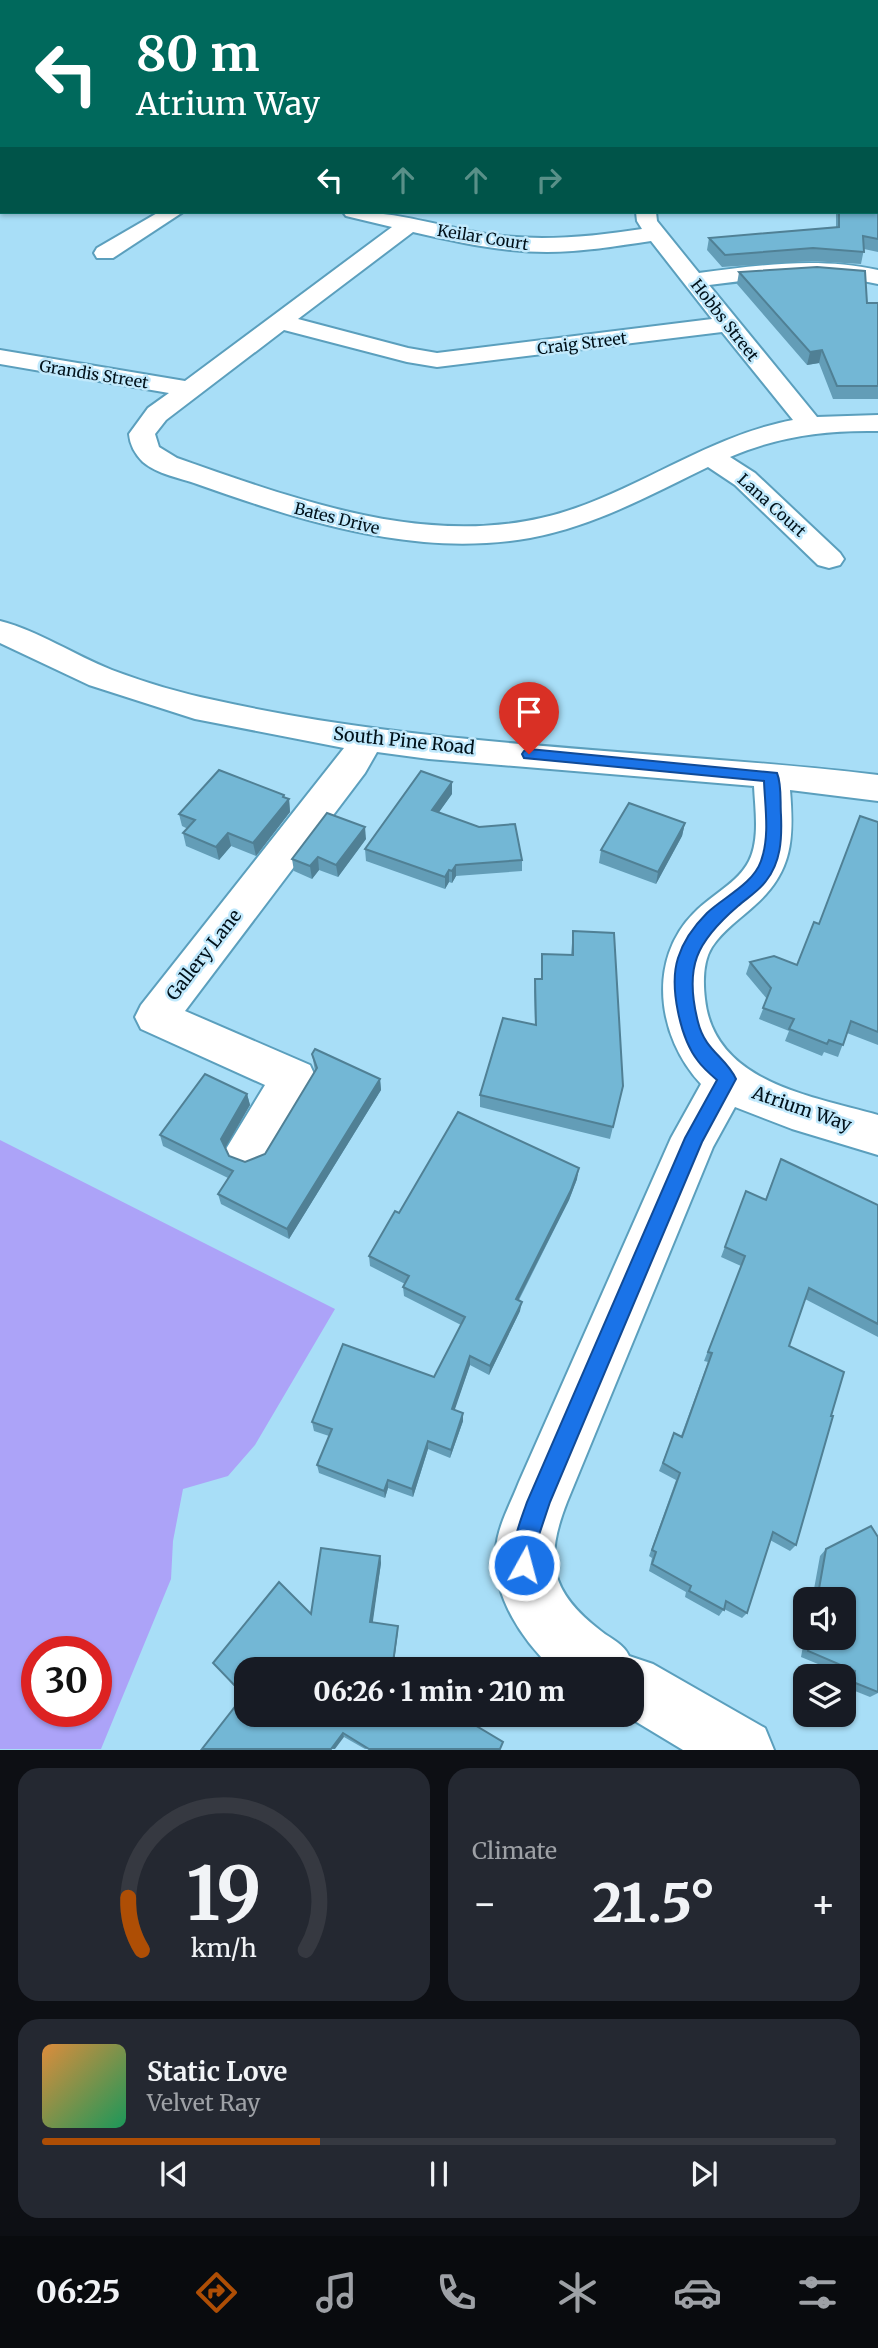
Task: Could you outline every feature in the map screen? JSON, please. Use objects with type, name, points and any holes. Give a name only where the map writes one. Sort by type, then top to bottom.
[{"type":"street","points":[[105,253],[170,214]]},
{"type":"street","name":"Keilar Court","points":[[362,214],[491,241],[532,245],[583,243],[656,234]]},
{"type":"street","name":"Hobbs Street","points":[[646,214],[656,234],[810,425]]},
{"type":"street","name":"Bates Drive","points":[[410,224],[157,414],[144,429],[143,444],[155,458],[312,513],[394,531],[475,534],[521,530],[562,522],[606,506],[710,456],[762,435],[810,425],[878,423]]},
{"type":"street","points":[[694,280],[824,267],[878,277]]},
{"type":"street","name":"Craig Street","points":[[279,321],[407,355],[435,368],[727,324]]},
{"type":"street","name":"Grandis Street","points":[[0,357],[188,389]]},
{"type":"street","name":"Lana Court","points":[[710,456],[745,479],[829,559]]},
{"type":"street","name":"South Pine Road","points":[[0,631],[34,650],[96,675],[158,696],[253,721],[367,740],[874,787]]},
{"type":"street","name":"Gallery Lane","points":[[249,1149],[294,1078],[156,1017],[352,764],[367,740]]},
{"type":"street","name":"Atrium Way","points":[[771,777],[774,837],[769,862],[755,883],[712,919],[700,933],[686,958],[682,975],[685,1005],[693,1035],[703,1055],[727,1079],[765,1098],[878,1135]]},
{"type":"street","points":[[586,1657],[570,1646],[545,1615],[528,1580],[524,1550],[538,1502],[694,1138],[727,1079]]},
{"type":"street","points":[[644,1692],[743,1749]]},
{"type":"shaded area","points":[[0,1140],[335,1309],[255,1445],[228,1476],[183,1489],[173,1541],[171,1579],[112,1722],[112,1636],[21,1636],[21,1727],[110,1727],[101,1749],[0,1749]]},
{"type":"building","points":[[839,214],[878,214],[878,239],[863,236],[864,252],[813,248],[725,255],[709,238],[839,227]]},
{"type":"building","points":[[817,267],[865,271],[867,303],[878,303],[878,386],[837,386],[822,350],[810,352],[739,272]]},
{"type":"building","points":[[219,770],[289,799],[253,843],[228,833],[216,847],[183,833],[195,820],[179,814]]},
{"type":"building","points":[[421,771],[452,782],[432,810],[479,827],[515,824],[522,860],[456,865],[445,877],[365,849]]},
{"type":"building","points":[[629,803],[685,823],[658,872],[601,850]]},
{"type":"building","points":[[327,813],[365,827],[336,865],[318,857],[310,866],[292,859]]},
{"type":"building","points":[[860,816],[878,822],[878,1032],[851,1021],[843,1045],[829,1040],[827,1044],[789,1029],[794,1019],[763,1008],[771,988],[750,962],[774,956],[797,965],[814,922],[819,924]]},
{"type":"building","points":[[573,931],[614,933],[623,1086],[613,1127],[480,1095],[503,1018],[536,1025],[535,979],[542,979],[542,954],[573,955]]},
{"type":"building","points":[[315,1049],[380,1079],[287,1229],[218,1194],[233,1171],[160,1135],[205,1074],[247,1094],[221,1139],[229,1156],[245,1162],[265,1154],[317,1068],[312,1054]]},
{"type":"building","points":[[458,1112],[579,1168],[571,1190],[516,1299],[522,1302],[490,1366],[470,1356],[452,1409],[463,1413],[451,1450],[428,1441],[412,1489],[388,1480],[384,1491],[317,1465],[332,1429],[312,1422],[343,1344],[434,1377],[465,1317],[403,1287],[409,1276],[369,1256],[395,1211],[399,1213]]},
{"type":"building","points":[[781,1159],[878,1205],[878,1324],[809,1288],[789,1346],[844,1372],[796,1545],[773,1532],[747,1613],[726,1601],[724,1610],[689,1591],[691,1586],[652,1564],[656,1552],[652,1550],[680,1473],[663,1463],[674,1433],[682,1437],[712,1353],[708,1352],[745,1256],[725,1247],[746,1191],[766,1200]]},
{"type":"building","points":[[871,1526],[878,1537],[878,1692],[856,1683],[856,1664],[839,1664],[808,1651],[856,1650],[856,1587],[819,1587],[826,1549]]},
{"type":"building","points":[[321,1548],[380,1556],[370,1622],[398,1626],[394,1657],[234,1657],[234,1685],[213,1663],[279,1582],[311,1614]]},
{"type":"building","points":[[234,1708],[234,1727],[478,1727],[503,1742],[500,1749],[369,1749],[343,1733],[331,1749],[202,1749]]},
{"type":"route","points":[[524,1565],[527,1535],[538,1502],[694,1138],[727,1079],[703,1055],[689,1025],[682,975],[686,958],[694,942],[712,919],[748,890],[764,873],[774,837],[771,777],[529,754]]}]
